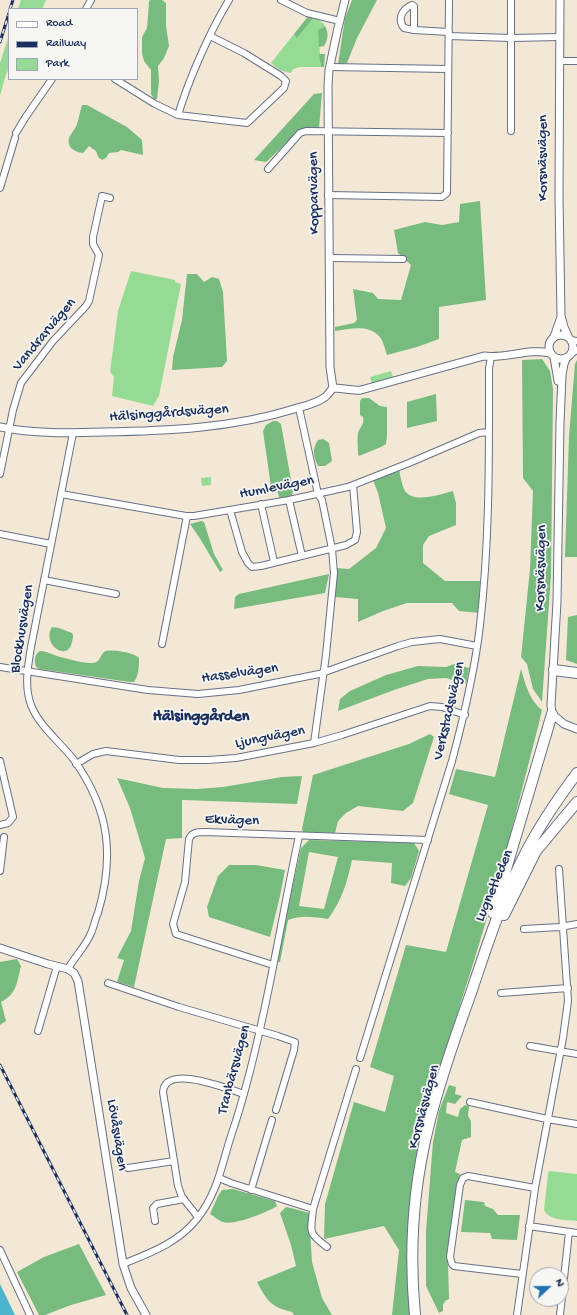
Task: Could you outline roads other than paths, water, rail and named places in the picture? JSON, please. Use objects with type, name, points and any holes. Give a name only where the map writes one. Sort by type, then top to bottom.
[{"type":"highway","points":[[554,670],[577,673]]},
{"type":"highway","points":[[461,1020],[552,714]]},
{"type":"highway","name":"Lugnetleden","points":[[461,1020],[494,925],[517,870],[546,818],[577,773]]},
{"type":"highway","name":"Lugnetleden","points":[[504,915],[519,878],[532,853],[552,818],[577,783]]},
{"type":"highway","points":[[504,915],[536,851],[577,802]]},
{"type":"highway","name":"Korsnäsvägen","points":[[422,1315],[419,1282],[419,1232],[422,1193],[430,1145],[436,1116],[450,1071],[504,915]]},
{"type":"highway","name":"Korsnäsvägen","points":[[415,1315],[412,1254],[419,1174],[433,1106],[461,1020]]},
{"type":"street","points":[[178,116],[196,67],[229,0]]},
{"type":"street","points":[[281,0],[307,13],[340,21]]},
{"type":"street","name":"Kopparvägen","points":[[333,388],[330,367],[327,131],[328,74],[345,0]]},
{"type":"street","points":[[328,196],[442,197],[447,193],[449,0]]},
{"type":"street","points":[[511,0],[511,131]]},
{"type":"street","name":"Korsnäsvägen","points":[[560,0],[559,197],[562,316],[564,327],[572,340]]},
{"type":"street","points":[[414,30],[511,38],[560,38]]},
{"type":"street","points":[[117,80],[178,116],[248,122],[284,88],[286,82],[281,76],[244,53],[210,36]]},
{"type":"street","points":[[560,61],[577,61]]},
{"type":"street","points":[[330,67],[448,69]]},
{"type":"street","points":[[0,188],[15,136],[25,118],[51,80]]},
{"type":"street","points":[[268,169],[300,133],[306,131],[448,132]]},
{"type":"street","name":"Vandrarvägen","points":[[9,429],[14,402],[21,383],[53,341],[89,301],[99,255],[93,244],[96,220],[102,196],[110,198]]},
{"type":"street","points":[[329,258],[403,259]]},
{"type":"street","name":"Korsnäsvägen","points":[[552,339],[562,316]]},
{"type":"street","points":[[333,388],[361,390],[480,357],[542,351],[560,360],[566,359],[574,352],[572,340],[561,335],[531,351]]},
{"type":"street","points":[[552,339],[549,346],[552,355]]},
{"type":"street","name":"Korsnäsvägen","points":[[552,355],[558,375],[560,423]]},
{"type":"street","name":"Verkstadsvägen","points":[[360,1058],[413,883],[428,840],[465,715],[478,646],[488,517],[489,368],[491,357]]},
{"type":"street","name":"Korsnäsvägen","points":[[552,714],[551,706],[557,602],[560,423],[562,375],[566,359]]},
{"type":"street","name":"Hälsinggårdsvägen","points":[[0,427],[9,429],[73,433],[127,432],[217,425],[260,418],[299,408],[314,403],[325,397],[333,388]]},
{"type":"street","points":[[299,408],[318,494],[322,500],[332,549],[334,573],[314,743]]},
{"type":"street","points":[[0,474],[9,429]]},
{"type":"street","name":"Humlevägen","points":[[62,494],[187,516],[230,510],[318,494],[353,485],[409,464],[476,435],[489,432]]},
{"type":"street","name":"Blockhusvägen","points":[[68,969],[85,945],[92,932],[104,888],[108,854],[107,835],[98,803],[84,776],[33,710],[28,694],[28,672],[44,580],[73,433]]},
{"type":"street","points":[[230,510],[240,546],[249,564],[253,567],[350,544],[356,538],[357,529],[353,485]]},
{"type":"street","points":[[288,500],[302,556]]},
{"type":"street","points":[[261,504],[274,562]]},
{"type":"street","points":[[162,644],[187,516]]},
{"type":"street","points":[[0,534],[51,544]]},
{"type":"street","points":[[44,580],[116,594]]},
{"type":"street","name":"Hasselvägen","points":[[0,667],[148,690],[198,694],[239,690],[323,673],[398,646],[420,640],[446,640],[478,646]]},
{"type":"street","name":"Ljungvägen","points":[[76,764],[93,754],[103,751],[179,760],[236,758],[342,736],[430,706],[442,707],[465,715]]},
{"type":"street","points":[[552,714],[564,724],[577,729]]},
{"type":"street","points":[[0,761],[13,817],[8,823],[0,825]]},
{"type":"street","name":"Ekvägen","points":[[273,965],[176,934],[173,924],[185,882],[189,839],[194,834],[205,832],[428,840]]},
{"type":"street","name":"Tranbärsvägen","points":[[123,1264],[165,1246],[184,1232],[198,1217],[211,1198],[219,1178],[244,1094],[259,1032],[299,836]]},
{"type":"street","points":[[0,871],[4,837]]},
{"type":"street","points":[[517,1315],[535,1188],[567,1012],[568,988],[559,869]]},
{"type":"street","points":[[524,929],[577,924]]},
{"type":"street","points":[[0,948],[68,969]]},
{"type":"street","points":[[38,1031],[57,966]]},
{"type":"street","name":"Lövåsvägen","points":[[68,969],[75,975],[80,990],[123,1264],[131,1288],[146,1315]]},
{"type":"street","points":[[108,983],[259,1032],[289,1039],[295,1042],[276,1110]]},
{"type":"street","points":[[501,993],[568,988]]},
{"type":"street","points":[[530,1046],[577,1054]]},
{"type":"street","points":[[326,1247],[314,1238],[311,1233],[313,1209],[356,1069]]},
{"type":"street","points":[[198,1217],[184,1199],[178,1186],[163,1092],[165,1083],[177,1079],[194,1079],[244,1094]]},
{"type":"street","points":[[470,1102],[577,1124]]},
{"type":"street","points":[[251,1190],[272,1120]]},
{"type":"street","points":[[128,1168],[174,1161]]},
{"type":"street","points":[[522,1274],[454,1266],[452,1264],[450,1256],[460,1185],[463,1178],[468,1176],[535,1188]]},
{"type":"street","points":[[219,1178],[251,1190],[313,1209]]},
{"type":"street","points":[[155,1221],[153,1208],[157,1204],[184,1199]]},
{"type":"street","points":[[529,1226],[577,1233]]},
{"type":"street","points":[[560,1315],[569,1232]]},
{"type":"street","points":[[0,1250],[30,1315]]},
{"type":"water","points":[[0,1284],[15,1315],[0,1315]]},
{"type":"railway","points":[[10,8],[13,0]]},
{"type":"railway","points":[[0,42],[8,16]]},
{"type":"railway","points":[[0,1065],[127,1315]]},
{"type":"district","name":"Hälsinggården","points":[[201,718]]}]
